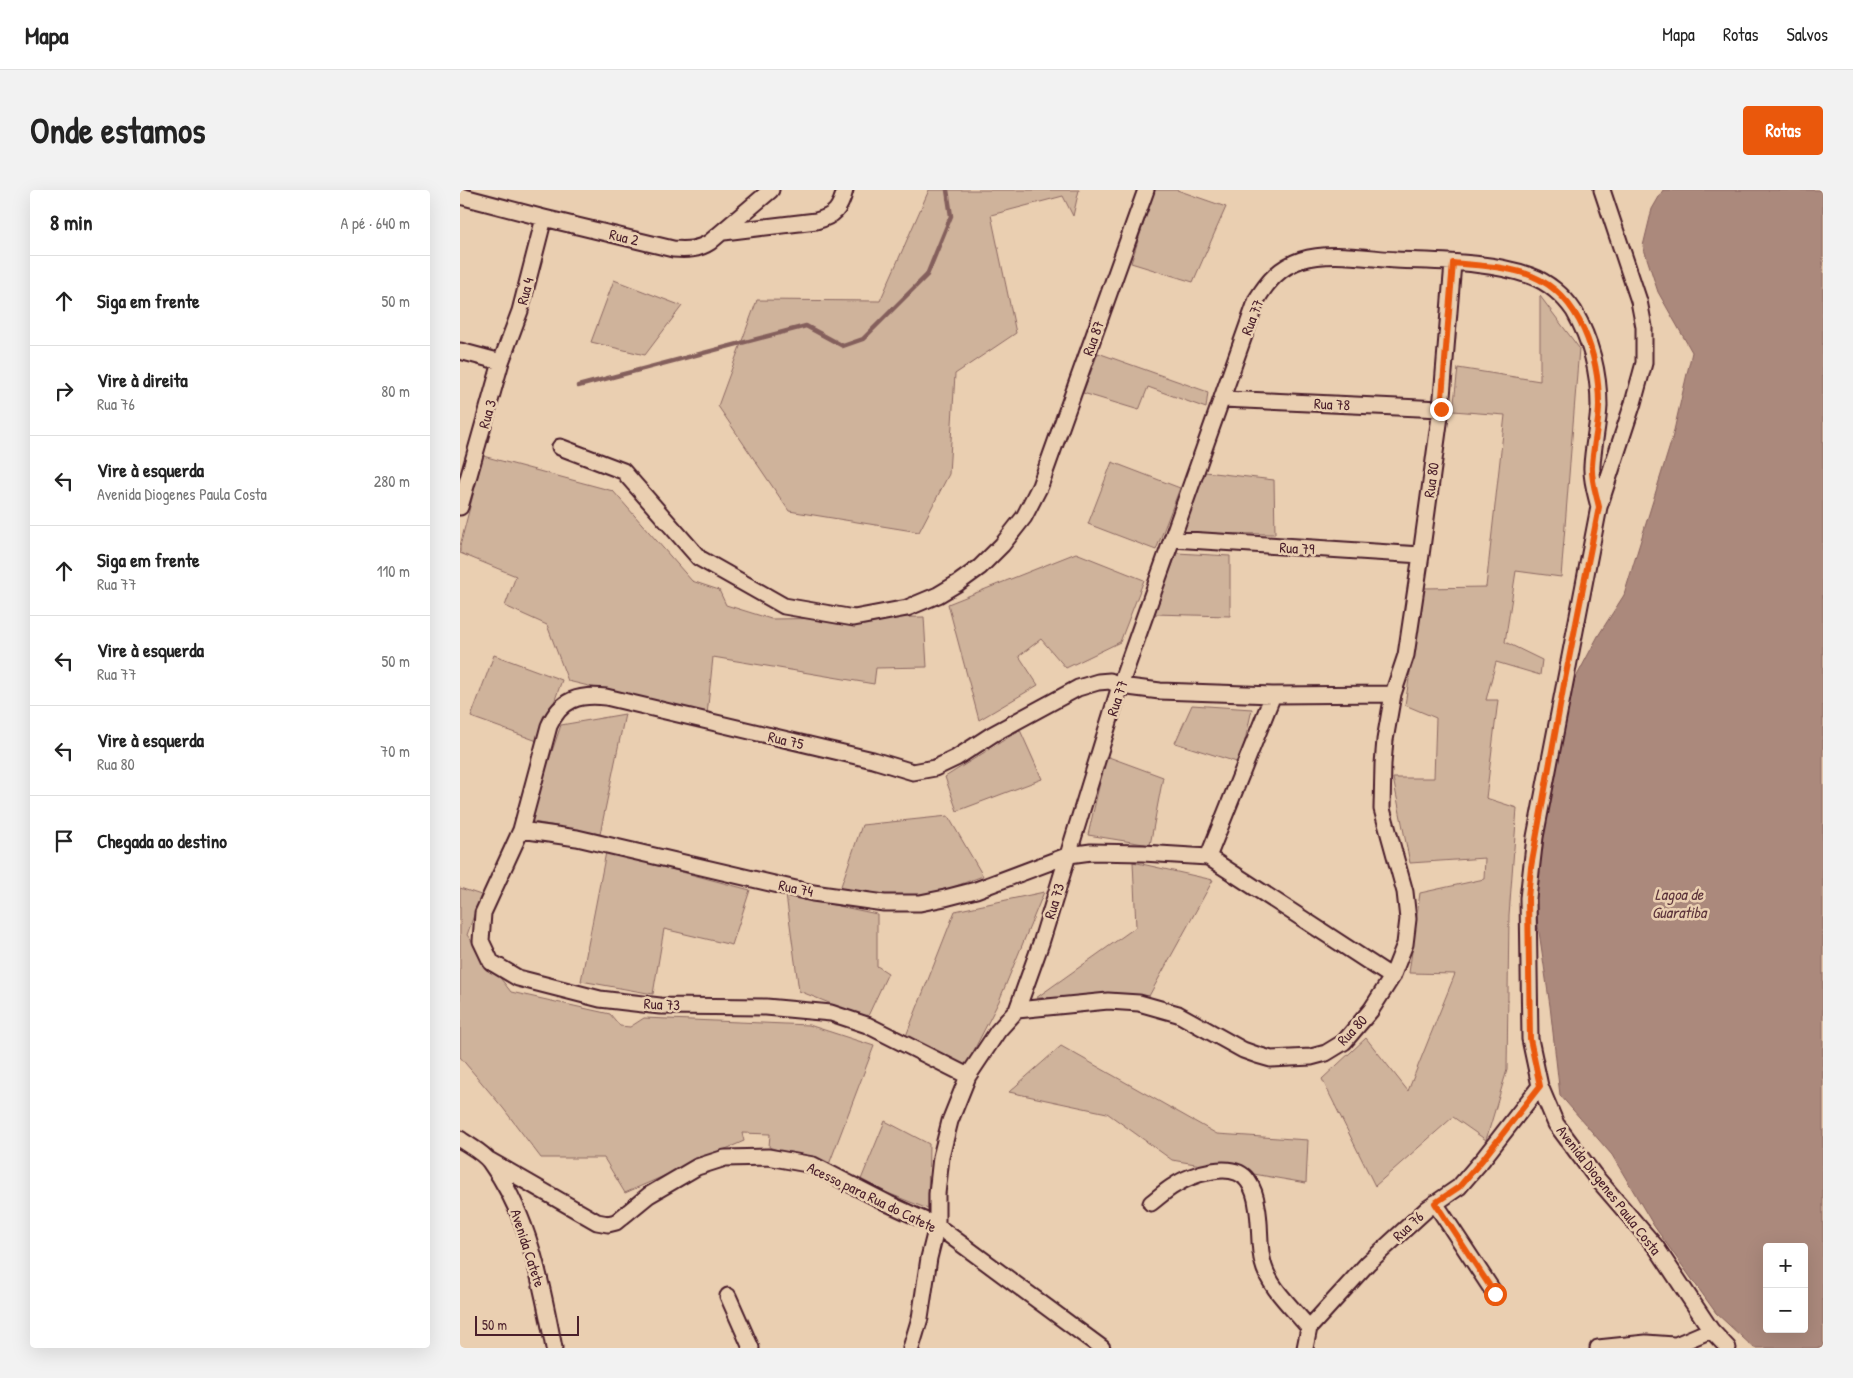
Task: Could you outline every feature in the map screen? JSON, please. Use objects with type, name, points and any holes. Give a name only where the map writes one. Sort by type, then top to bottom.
[{"type":"street","name":"Rua 2","points":[[460,196],[544,218],[680,249],[703,247],[724,232],[771,190]]},
{"type":"street","points":[[724,232],[828,218],[842,202],[844,190]]},
{"type":"street","name":"Rua 87","points":[[560,447],[623,471],[699,558],[784,606],[854,618],[907,608],[938,595],[980,567],[1002,545],[1024,517],[1040,486],[1146,190]]},
{"type":"street","name":"Avenida Diogenes Paula Costa","points":[[1602,190],[1639,301],[1644,327],[1644,363],[1634,403],[1599,507],[1562,694],[1531,867],[1528,898],[1530,1039],[1540,1086],[1556,1124],[1594,1174],[1656,1248],[1711,1330],[1728,1348]]},
{"type":"street","name":"Rua 4","points":[[502,362],[520,311],[544,218]]},
{"type":"street","name":"Rua 77","points":[[1069,855],[1120,686],[1257,299],[1268,281],[1282,268],[1302,260],[1325,256],[1453,263],[1507,269],[1533,276],[1556,290],[1573,310],[1585,332],[1597,376],[1599,406],[1592,467],[1593,483],[1599,507]]},
{"type":"street","name":"Rua 80","points":[[1017,1010],[1108,1001],[1139,1003],[1178,1014],[1210,1030],[1243,1050],[1257,1055],[1271,1059],[1312,1057],[1326,1053],[1344,1042],[1371,1010],[1392,977],[1405,944],[1408,919],[1405,892],[1382,808],[1385,740],[1393,694],[1406,654],[1421,555],[1441,409],[1453,263]]},
{"type":"street","points":[[460,351],[502,362]]},
{"type":"street","name":"Rua 3","points":[[460,507],[502,362]]},
{"type":"street","name":"Rua 78","points":[[1223,399],[1441,409]]},
{"type":"street","name":"Rua 79","points":[[1173,539],[1421,555]]},
{"type":"street","name":"Rua 75","points":[[521,830],[549,726],[556,712],[567,703],[588,695],[872,760],[913,772],[935,768],[956,758],[993,734],[1078,688],[1098,682],[1110,681],[1120,686]]},
{"type":"street","points":[[1120,686],[1160,691],[1273,695],[1393,694]]},
{"type":"street","points":[[1273,695],[1208,857],[1392,977]]},
{"type":"street","name":"Rua 74","points":[[521,830],[577,838],[813,892],[884,903],[920,903],[976,890],[1069,855],[1092,852],[1208,857]]},
{"type":"street","name":"Rua 73","points":[[521,830],[483,913],[482,941],[492,962],[518,978],[600,999],[660,1006],[766,1007],[831,1013],[867,1025],[968,1076]]},
{"type":"street","name":"Rua 73","points":[[911,1348],[920,1318],[929,1258],[937,1226],[937,1194],[941,1157],[950,1121],[968,1076],[998,1031],[1017,1010],[1069,855]]},
{"type":"street","name":"Rua 76","points":[[1309,1328],[1368,1263],[1427,1209],[1459,1187],[1540,1086]]},
{"type":"street","name":"Avenida Catete","points":[[460,1138],[489,1160],[516,1207],[536,1262],[554,1348]]},
{"type":"street","name":"Acesso para Rua do Catete","points":[[489,1160],[597,1222],[608,1224],[616,1222],[649,1195],[697,1167],[726,1158],[768,1157],[814,1165],[889,1204],[937,1226],[1102,1348]]},
{"type":"street","points":[[1151,1203],[1176,1184],[1199,1173],[1220,1170],[1238,1173],[1248,1180],[1258,1206],[1262,1262],[1277,1290],[1309,1328],[1305,1348]]},
{"type":"street","points":[[1435,1203],[1495,1294]]},
{"type":"street","points":[[728,1296],[751,1348]]},
{"type":"street","points":[[1598,1348],[1646,1343],[1672,1346],[1711,1330]]},
{"type":"shaded area","points":[[929,190],[1079,190],[1073,216],[1063,196],[991,215],[1016,333],[955,374],[949,474],[919,532],[789,511],[718,406],[757,300],[880,301]]},
{"type":"shaded area","points":[[1154,190],[1177,190],[1226,207],[1193,282],[1131,263]]},
{"type":"shaded area","points":[[614,280],[682,306],[645,355],[591,342]]},
{"type":"shaded area","points":[[1540,296],[1579,348],[1561,577],[1516,571],[1505,642],[1542,660],[1540,675],[1496,662],[1486,700],[1498,700],[1486,798],[1517,808],[1509,915],[1507,1070],[1486,1140],[1453,1117],[1375,1186],[1322,1079],[1366,1038],[1408,1091],[1455,974],[1409,973],[1420,893],[1484,879],[1485,858],[1410,863],[1393,778],[1434,778],[1436,718],[1405,705],[1423,588],[1486,587],[1505,415],[1453,411],[1458,368],[1540,381]]},
{"type":"shaded area","points":[[1098,353],[1208,392],[1206,408],[1148,387],[1139,410],[1083,393]]},
{"type":"shaded area","points":[[483,456],[613,491],[692,581],[719,590],[726,605],[771,619],[924,617],[927,667],[876,668],[874,684],[713,657],[707,715],[568,681],[547,625],[505,606],[516,576],[460,553],[460,546]]},
{"type":"shaded area","points":[[1112,462],[1180,488],[1156,550],[1088,524]]},
{"type":"shaded area","points":[[1205,472],[1274,480],[1275,534],[1180,533]]},
{"type":"shaded area","points":[[1076,553],[1144,580],[1120,642],[1066,668],[1041,639],[1019,656],[1038,685],[979,720],[948,604]]},
{"type":"shaded area","points":[[1177,553],[1230,556],[1230,616],[1153,614]]},
{"type":"shaded area","points":[[494,655],[562,680],[540,742],[471,717]]},
{"type":"shaded area","points":[[1192,705],[1252,709],[1240,763],[1175,743]]},
{"type":"shaded area","points":[[625,714],[600,834],[528,821],[561,725]]},
{"type":"shaded area","points":[[1020,730],[1042,779],[957,811],[945,777]]},
{"type":"shaded area","points":[[1106,756],[1163,777],[1150,845],[1088,835]]},
{"type":"shaded area","points":[[948,816],[983,876],[912,902],[840,889],[862,825]]},
{"type":"shaded area","points":[[606,852],[750,890],[732,945],[664,929],[653,994],[581,981]]},
{"type":"shaded area","points":[[1133,862],[1213,880],[1149,996],[1036,998],[1136,927]]},
{"type":"shaded area","points":[[460,888],[481,895],[467,935],[511,992],[610,1014],[620,1026],[630,1027],[644,1018],[809,1025],[874,1046],[828,1167],[769,1147],[770,1134],[742,1133],[744,1141],[625,1193],[604,1158],[541,1158],[503,1108],[460,1057]]},
{"type":"shaded area","points":[[1044,892],[999,1001],[966,1066],[906,1036],[955,911]]},
{"type":"shaded area","points":[[786,895],[877,914],[877,966],[888,973],[867,1018],[799,991]]},
{"type":"shaded area","points":[[1061,1046],[1217,1134],[1308,1140],[1306,1183],[1172,1160],[1107,1113],[1009,1092]]},
{"type":"shaded area","points":[[885,1121],[929,1144],[928,1209],[860,1182]]},
{"type":"water","name":"Lagoa de Guaratiba","points":[[1663,190],[1823,190],[1823,1348],[1754,1348],[1716,1313],[1654,1226],[1612,1155],[1560,1095],[1550,1006],[1535,905],[1545,818],[1571,687],[1598,636],[1624,595],[1672,439],[1692,352],[1658,292],[1643,246],[1652,209]]},
{"type":"waterway","points":[[578,386],[806,326],[843,346],[863,339],[927,275],[951,216],[947,190]]},
{"type":"route","points":[[1441,409],[1453,263],[1507,269],[1533,276],[1556,290],[1573,310],[1585,332],[1597,376],[1599,406],[1592,467],[1593,483],[1599,507],[1535,836],[1531,867],[1528,898],[1530,1039],[1540,1086],[1459,1187],[1435,1203],[1495,1294]]}]
